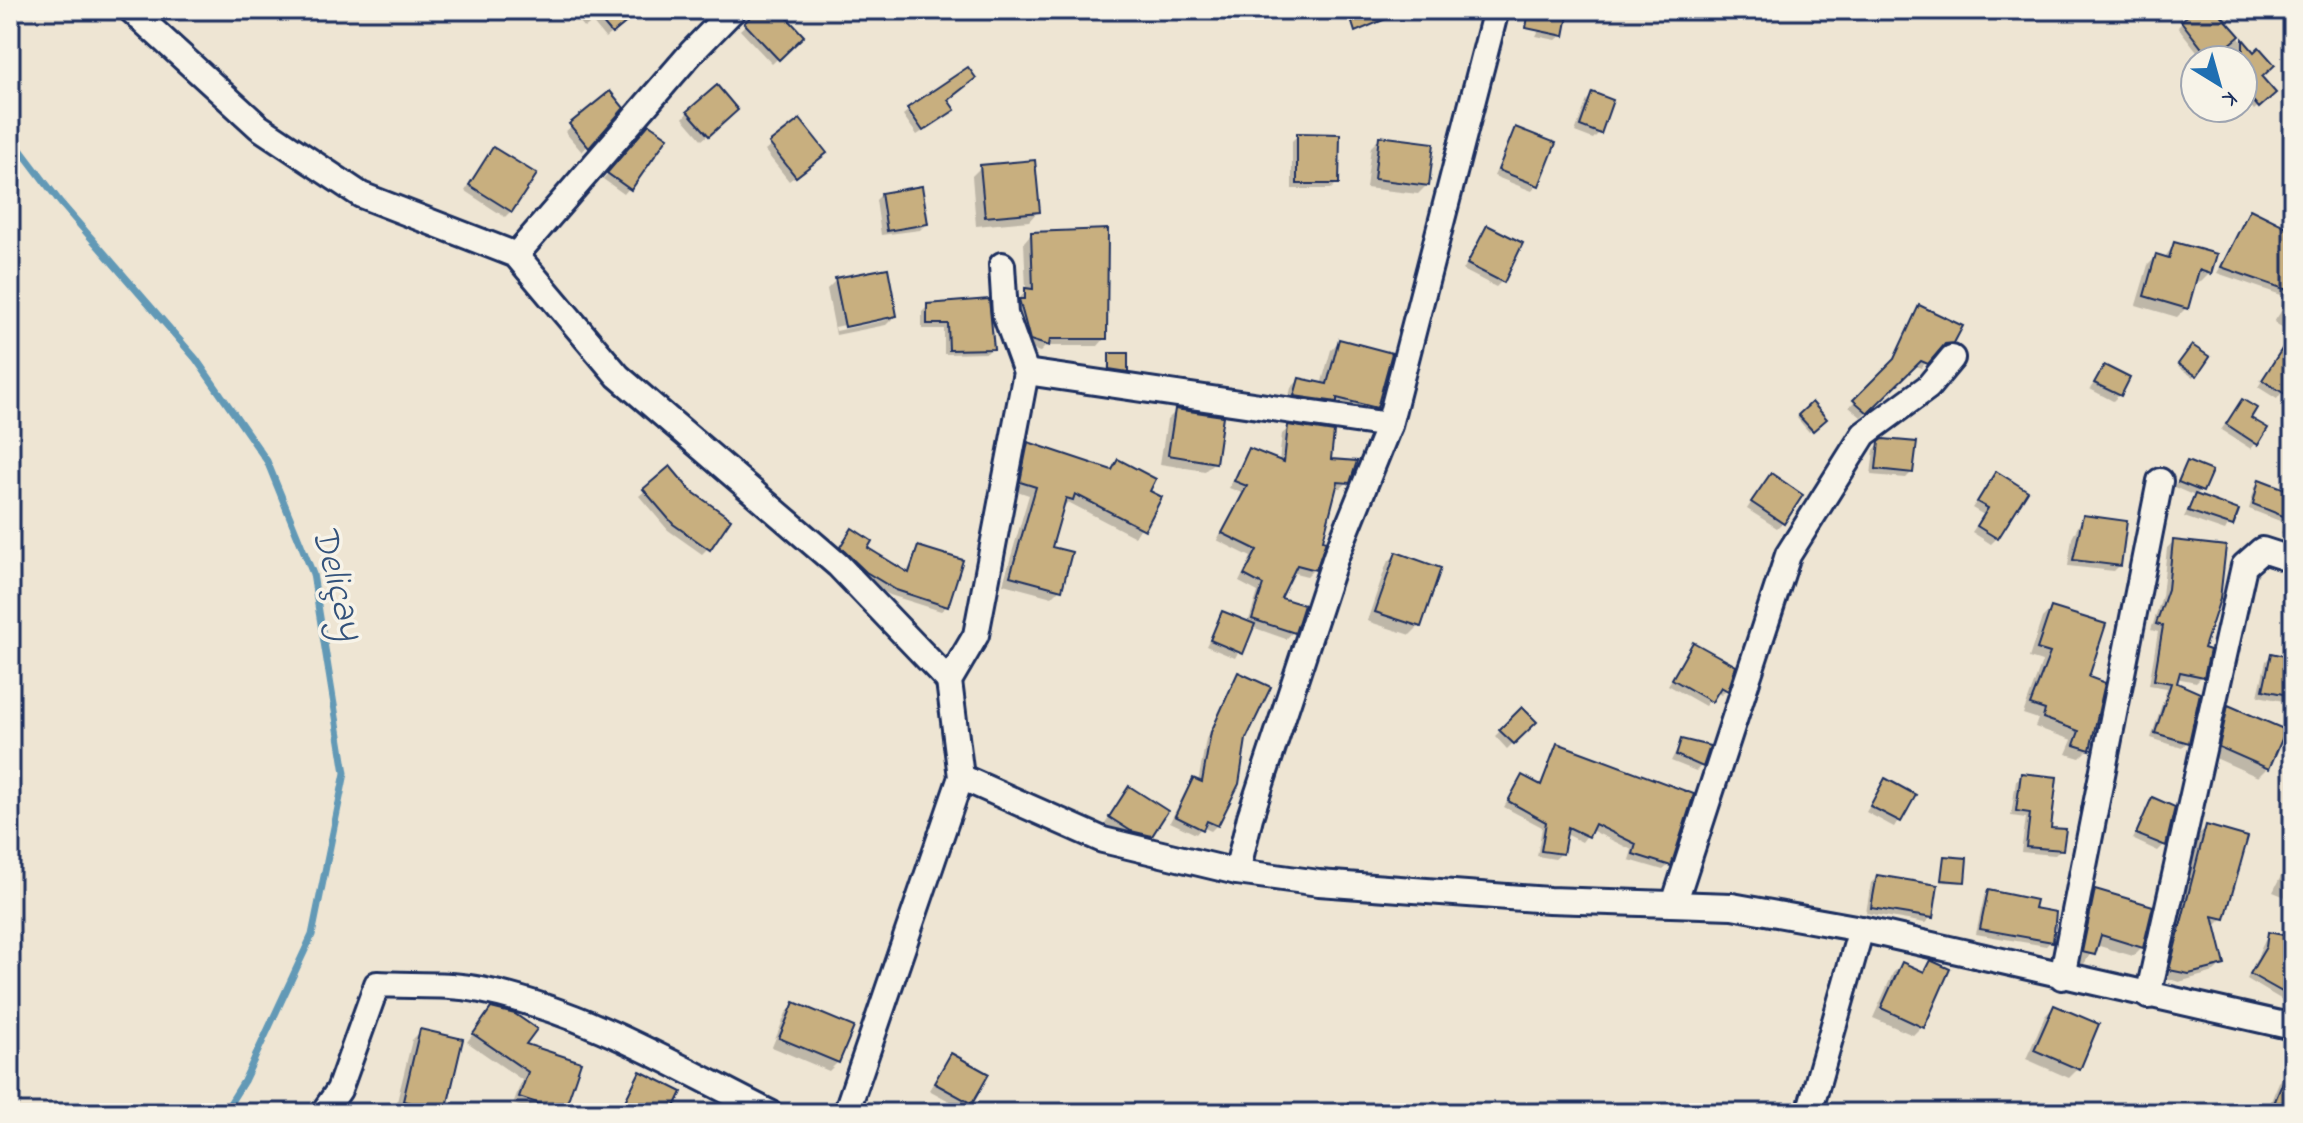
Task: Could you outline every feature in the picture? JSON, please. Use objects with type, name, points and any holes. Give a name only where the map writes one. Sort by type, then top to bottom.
[{"type":"street","points":[[131,10],[259,127],[361,195],[516,255],[618,376],[838,565],[949,681],[961,777],[846,1113]]},
{"type":"street","points":[[516,255],[691,53],[733,10]]},
{"type":"street","points":[[1237,872],[1250,817],[1336,556],[1389,425],[1496,10]]},
{"type":"street","points":[[949,681],[976,635],[1026,372],[1005,314],[1002,265]]},
{"type":"street","points":[[1674,904],[1788,555],[1864,434],[1928,387],[1952,358]]},
{"type":"street","points":[[1026,372],[1389,425]]},
{"type":"street","points":[[2062,977],[2160,481]]},
{"type":"street","points":[[2148,996],[2244,566],[2262,550],[2293,560]]},
{"type":"street","points":[[961,777],[1103,840],[1237,872],[1334,884],[1549,900],[1732,906],[1861,929],[2293,1027]]},
{"type":"street","points":[[1809,1113],[1861,929]]},
{"type":"street","points":[[323,1113],[339,1090],[377,984],[479,989],[538,1006],[631,1043],[770,1113]]},
{"type":"building","points":[[592,10],[641,10],[612,34]]},
{"type":"building","points":[[758,10],[780,10],[804,36],[779,60],[744,23]]},
{"type":"building","points":[[1348,10],[1407,10],[1355,32]]},
{"type":"building","points":[[1529,10],[1569,10],[1564,36],[1526,28]]},
{"type":"building","points":[[2195,10],[2217,10],[2240,36],[2230,44],[2199,44],[2181,21]]},
{"type":"building","points":[[2259,47],[2275,65],[2262,77],[2276,93],[2259,108]]},
{"type":"building","points":[[968,67],[976,78],[948,100],[955,110],[923,131],[907,108]]},
{"type":"building","points":[[717,85],[738,110],[709,136],[687,111]]},
{"type":"building","points":[[610,91],[624,108],[589,148],[569,124]]},
{"type":"building","points":[[1592,92],[1613,100],[1601,134],[1580,126]]},
{"type":"building","points":[[800,119],[827,153],[796,177],[769,143]]},
{"type":"building","points":[[649,124],[668,137],[631,190],[607,173]]},
{"type":"building","points":[[1515,127],[1556,143],[1539,186],[1498,170]]},
{"type":"building","points":[[1297,133],[1340,134],[1339,184],[1297,184]]},
{"type":"building","points":[[1379,136],[1434,143],[1429,186],[1374,179]]},
{"type":"building","points":[[493,147],[537,174],[512,212],[469,185]]},
{"type":"building","points":[[1035,160],[1040,212],[985,217],[980,165]]},
{"type":"building","points":[[922,186],[928,224],[887,231],[881,193]]},
{"type":"building","points":[[2250,209],[2293,230],[2293,292],[2221,267]]},
{"type":"building","points":[[1487,225],[1523,243],[1504,283],[1467,264]]},
{"type":"building","points":[[1108,229],[1107,339],[1050,339],[1049,346],[1030,340],[1019,299],[1025,299],[1025,288],[1033,289],[1031,232]]},
{"type":"building","points":[[2174,242],[2217,254],[2211,274],[2199,270],[2188,309],[2144,296],[2156,254],[2169,258]]},
{"type":"building","points":[[888,268],[897,316],[845,327],[835,278]]},
{"type":"building","points":[[989,299],[994,349],[949,350],[948,324],[927,324],[927,304]]},
{"type":"building","points":[[1919,305],[1963,326],[1954,343],[1945,344],[1928,364],[1921,361],[1868,413],[1853,400],[1894,359]]},
{"type":"building","points":[[2293,332],[2293,381],[2285,394],[2262,380]]},
{"type":"building","points":[[1339,339],[1392,353],[1377,408],[1337,398],[1337,402],[1294,396],[1299,378],[1327,384]]},
{"type":"building","points":[[2192,345],[2210,357],[2197,376],[2178,364]]},
{"type":"building","points":[[1109,353],[1128,353],[1128,372],[1109,369]]},
{"type":"building","points":[[2104,365],[2130,378],[2121,396],[2094,383]]},
{"type":"building","points":[[2242,399],[2257,408],[2251,418],[2268,428],[2258,445],[2226,424]]},
{"type":"building","points":[[1812,402],[1827,419],[1813,431],[1798,415]]},
{"type":"building","points":[[1175,409],[1223,416],[1216,463],[1168,455]]},
{"type":"building","points":[[1288,425],[1334,432],[1331,459],[1357,461],[1350,483],[1338,482],[1323,540],[1326,541],[1316,570],[1297,565],[1281,598],[1304,605],[1295,633],[1252,619],[1263,585],[1244,575],[1257,550],[1222,533],[1247,486],[1234,481],[1249,448],[1284,462]]},
{"type":"building","points":[[1883,439],[1917,442],[1913,473],[1876,469],[1879,442]]},
{"type":"building","points":[[1028,442],[1112,470],[1118,459],[1156,479],[1150,491],[1162,497],[1145,530],[1075,494],[1073,500],[1066,498],[1052,547],[1072,552],[1062,590],[1010,576],[1036,487],[1020,482]]},
{"type":"building","points":[[2187,461],[2212,471],[2203,492],[2178,482]]},
{"type":"building","points":[[670,466],[690,490],[731,519],[710,550],[673,524],[643,489]]},
{"type":"building","points":[[1996,471],[2028,491],[1998,539],[1977,526],[1988,508],[1977,502]]},
{"type":"building","points":[[1771,473],[1803,495],[1784,524],[1751,502]]},
{"type":"building","points":[[2259,479],[2293,492],[2293,520],[2253,504]]},
{"type":"building","points":[[2195,494],[2239,510],[2233,526],[2188,511]]},
{"type":"building","points":[[2083,515],[2127,521],[2121,566],[2073,560]]},
{"type":"building","points":[[852,528],[872,541],[868,548],[909,573],[918,546],[963,560],[948,607],[896,590],[866,572],[840,547]]},
{"type":"building","points":[[2173,540],[2226,546],[2220,599],[2204,648],[2210,650],[2204,677],[2180,672],[2177,683],[2200,693],[2189,743],[2155,733],[2171,683],[2154,680],[2163,626],[2156,624],[2168,589]]},
{"type":"building","points":[[1396,552],[1441,568],[1421,627],[1375,612]]},
{"type":"building","points":[[2051,607],[2106,624],[2089,677],[2105,683],[2090,750],[2074,745],[2079,731],[2043,718],[2045,710],[2030,705],[2050,653],[2037,649]]},
{"type":"building","points":[[1222,611],[1255,624],[1243,654],[1210,640]]},
{"type":"building","points":[[1693,642],[1736,666],[1728,691],[1721,687],[1712,702],[1672,679]]},
{"type":"building","points":[[2271,653],[2293,658],[2293,696],[2263,690]]},
{"type":"building","points":[[1238,672],[1271,687],[1246,739],[1239,784],[1218,826],[1207,821],[1203,830],[1175,816],[1193,778],[1202,782],[1211,732]]},
{"type":"building","points":[[2228,705],[2286,730],[2269,769],[2219,747]]},
{"type":"building","points":[[1522,707],[1537,722],[1514,744],[1499,730]]},
{"type":"building","points":[[1681,739],[1710,746],[1703,767],[1676,755]]},
{"type":"building","points":[[1557,743],[1694,794],[1671,866],[1633,854],[1636,844],[1595,824],[1589,837],[1568,827],[1563,854],[1541,851],[1546,822],[1508,801],[1522,775],[1541,785]]},
{"type":"building","points":[[2021,773],[2057,777],[2051,828],[2066,829],[2063,850],[2026,847],[2030,813],[2016,811]]},
{"type":"building","points":[[1885,778],[1916,795],[1901,822],[1870,806]]},
{"type":"building","points":[[1129,786],[1168,811],[1152,836],[1131,831],[1109,817]]},
{"type":"building","points":[[2152,797],[2175,807],[2166,846],[2136,834]]},
{"type":"building","points":[[2206,825],[2248,837],[2225,919],[2213,916],[2225,965],[2189,974],[2169,970]]},
{"type":"building","points":[[1944,856],[1967,858],[1965,882],[1941,880]]},
{"type":"building","points":[[1877,875],[1938,885],[1933,918],[1871,908]]},
{"type":"building","points":[[2095,889],[2153,906],[2143,948],[2101,935],[2095,955],[2082,952]]},
{"type":"building","points":[[1988,890],[2036,900],[2034,908],[2056,912],[2053,942],[1980,929]]},
{"type":"building","points":[[2268,932],[2293,937],[2293,998],[2250,974],[2266,947]]},
{"type":"building","points":[[1930,960],[1950,969],[1924,1028],[1881,1008],[1902,962],[1924,972]]},
{"type":"building","points":[[794,1002],[854,1027],[839,1063],[779,1038]]},
{"type":"building","points":[[2054,1005],[2099,1024],[2080,1070],[2034,1050]]},
{"type":"building","points":[[491,1008],[515,1014],[537,1029],[526,1044],[581,1062],[564,1112],[519,1097],[528,1072],[473,1034]]},
{"type":"building","points":[[420,1029],[463,1039],[446,1111],[403,1101]]},
{"type":"building","points":[[951,1053],[989,1074],[972,1104],[934,1083]]},
{"type":"building","points":[[2293,1058],[2293,1113],[2270,1113]]},
{"type":"building","points":[[640,1071],[682,1092],[672,1113],[619,1113]]},
{"type":"waterway","name":"Deliçay","points":[[10,136],[60,202],[196,359],[267,461],[313,574],[345,773],[312,935],[244,1081],[224,1113]]}]
